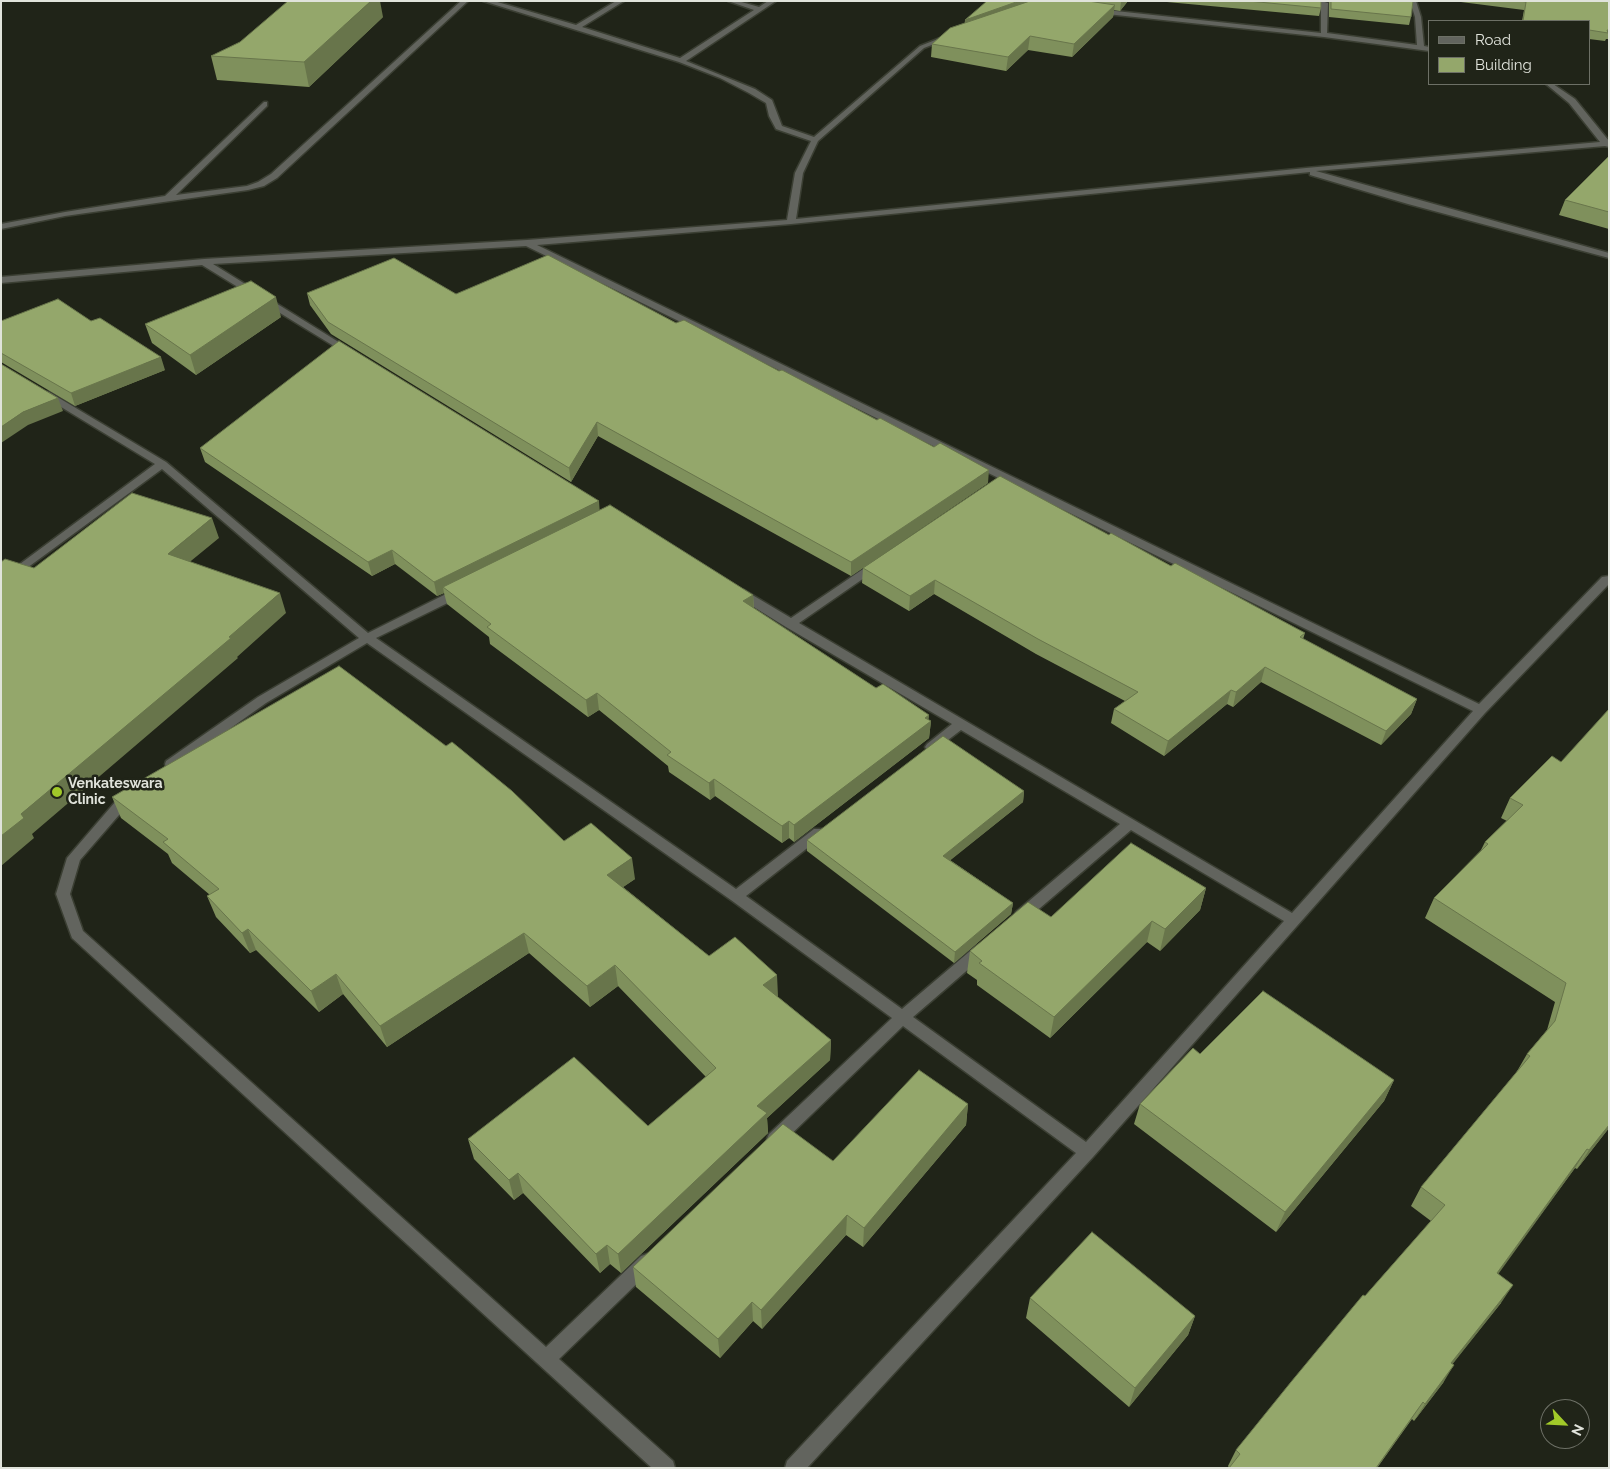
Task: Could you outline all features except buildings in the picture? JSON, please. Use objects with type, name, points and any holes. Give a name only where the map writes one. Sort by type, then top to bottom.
[{"type":"street","points":[[1,226],[168,198],[248,188],[261,184],[274,176],[466,1]]},
{"type":"street","points":[[486,1],[681,61],[752,91],[769,102],[772,116],[779,128],[815,140]]},
{"type":"street","points":[[577,28],[621,1]]},
{"type":"street","points":[[731,1],[760,10]]},
{"type":"street","points":[[681,61],[773,1]]},
{"type":"street","points":[[1324,1],[1324,35]]},
{"type":"street","points":[[1092,11],[1324,35],[1425,49],[1413,1]]},
{"type":"street","points":[[791,222],[799,173],[815,140],[922,47],[956,34]]},
{"type":"street","points":[[1550,85],[1572,101],[1607,144]]},
{"type":"street","points":[[168,198],[264,104]]},
{"type":"street","points":[[1,280],[204,262],[527,242],[791,222],[1306,170],[1534,152],[1607,144]]},
{"type":"street","points":[[1306,170],[1411,202],[1609,256]]},
{"type":"street","points":[[527,242],[1002,480],[1481,710]]},
{"type":"street","points":[[204,262],[362,361]]},
{"type":"street","points":[[35,387],[162,464],[367,638],[736,896],[1087,1152]]},
{"type":"street","points":[[1,584],[162,464]]},
{"type":"street","points":[[790,624],[886,559]]},
{"type":"street","points":[[794,1468],[1087,1152],[1481,710],[1608,578]]},
{"type":"street","points":[[161,771],[262,700],[367,638],[472,586]]},
{"type":"street","points":[[731,588],[1293,920]]},
{"type":"street","points":[[922,754],[960,724]]},
{"type":"street","points":[[138,788],[130,793],[74,858],[62,894],[77,934],[666,1468]]},
{"type":"street","points":[[1008,927],[1129,824]]},
{"type":"street","points":[[736,896],[829,825]]},
{"type":"street","points":[[767,1147],[902,1017],[993,940]]},
{"type":"street","points":[[546,1359],[660,1250]]},
{"type":"place","name":"Venkateswara Clinic","points":[[57,792]]}]
